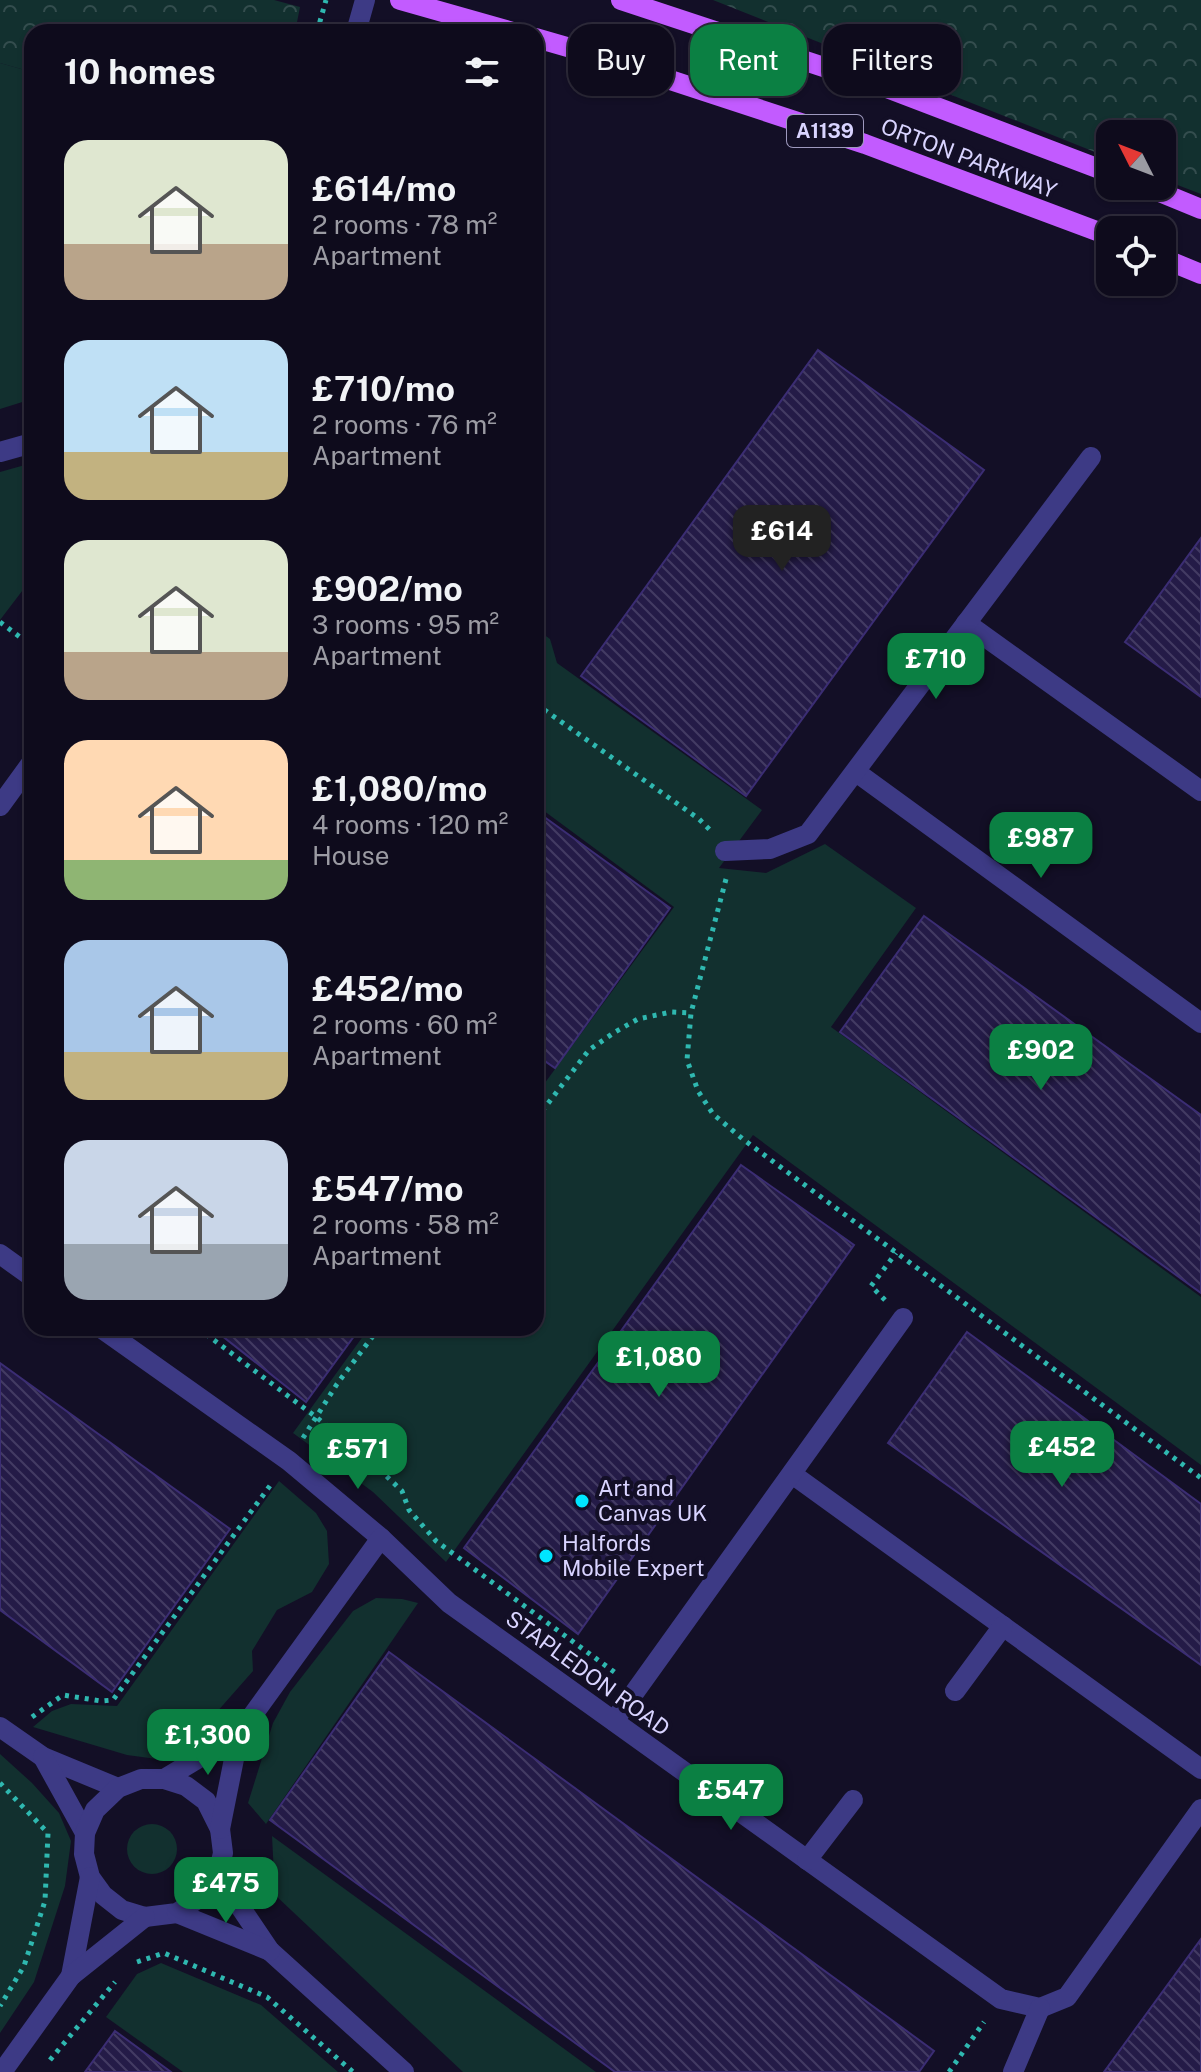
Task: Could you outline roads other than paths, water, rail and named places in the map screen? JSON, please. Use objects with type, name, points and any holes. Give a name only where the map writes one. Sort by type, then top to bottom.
[{"type":"main road","points":[[400,0],[485,24]]},
{"type":"main road","name":"ORTON PARKWAY","points":[[621,0],[884,87],[1096,168]]},
{"type":"main road","name":"ORTON PARKWAY","points":[[544,40],[865,144],[1096,231]]},
{"type":"main road","points":[[1176,199],[1201,209]]},
{"type":"main road","points":[[1176,264],[1201,274]]},
{"type":"street","points":[[358,24],[365,0]]},
{"type":"street","points":[[0,452],[24,445]]},
{"type":"street","points":[[725,851],[770,849],[808,834],[1091,457]]},
{"type":"street","points":[[966,623],[1201,791]]},
{"type":"street","points":[[856,772],[1201,1023]]},
{"type":"street","points":[[0,806],[24,780]]},
{"type":"street","points":[[0,1254],[24,1271]]},
{"type":"street","points":[[614,1721],[903,1318]]},
{"type":"street","name":"STAPLEDON ROAD","points":[[112,1336],[289,1461],[381,1538],[449,1603],[1001,1999],[1040,2008]]},
{"type":"street","points":[[792,1474],[1201,1769]]},
{"type":"street","points":[[164,1779],[239,1734],[381,1538]]},
{"type":"street","points":[[955,1691],[1003,1626]]},
{"type":"street","points":[[7,1732],[43,1757],[118,1788]]},
{"type":"street","points":[[220,1829],[206,1801],[186,1786],[164,1779],[141,1779],[118,1788],[95,1810],[85,1833],[84,1854],[90,1877],[103,1895],[122,1910],[145,1917],[177,1913],[205,1894],[218,1874],[223,1853],[220,1829],[239,1734]]},
{"type":"street","points":[[43,1757],[85,1833]]},
{"type":"street","points":[[807,1860],[853,1800]]},
{"type":"street","points":[[1013,2072],[1040,2008],[1067,1997],[1201,1809]]},
{"type":"street","points":[[218,1874],[270,1951],[404,2072]]},
{"type":"street","points":[[71,1976],[90,1877]]},
{"type":"street","points":[[177,1913],[270,1951]]},
{"type":"street","points":[[2,2072],[71,1976],[145,1917]]},
{"type":"place","name":"Art and Canvas UK","points":[[582,1501]]},
{"type":"place","name":"Halfords Mobile Expert","points":[[546,1556]]}]
